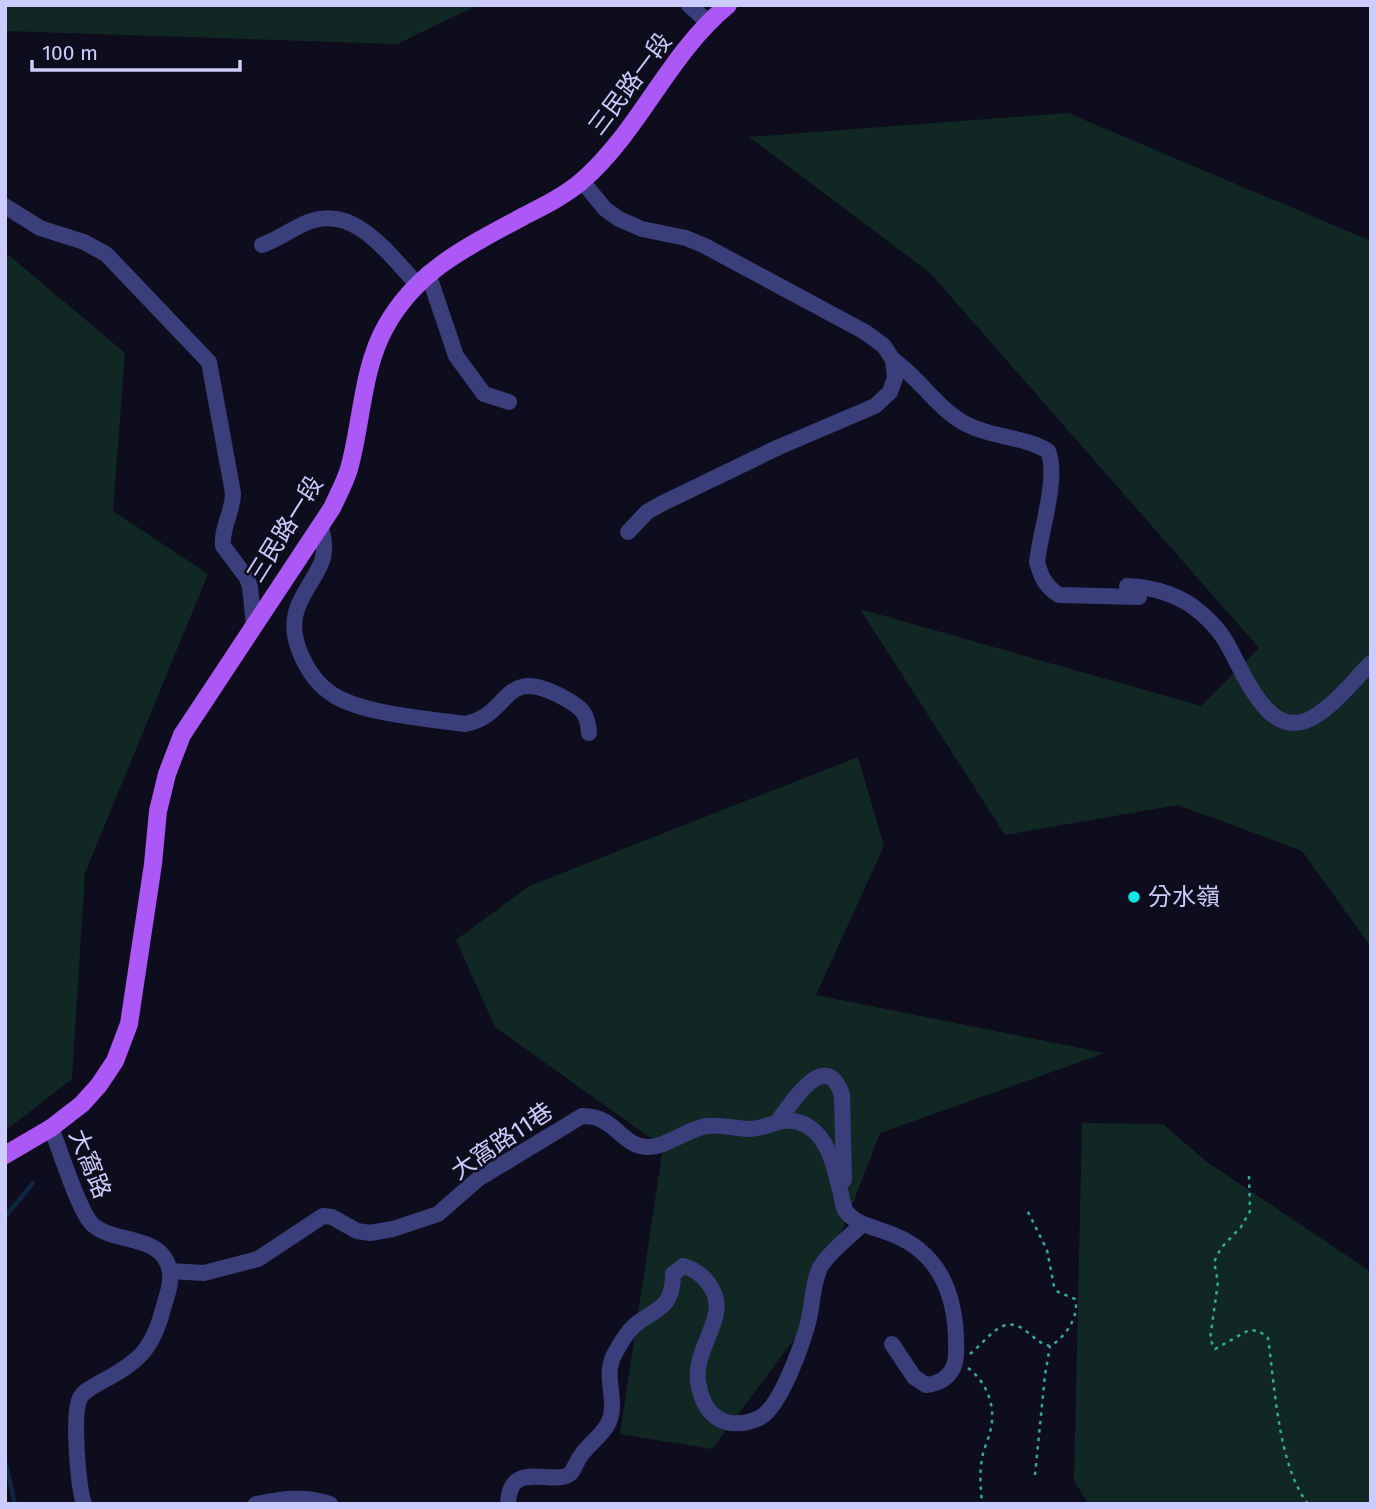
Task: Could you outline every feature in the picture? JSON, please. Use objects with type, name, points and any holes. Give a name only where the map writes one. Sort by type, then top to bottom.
[{"type":"main road","name":"三民路一段","points":[[5,1154],[51,1128],[82,1104],[115,1061],[129,1024],[153,864],[158,811],[167,774],[182,735],[332,508],[349,469],[372,359],[384,328],[400,303],[422,279],[458,251],[553,201],[582,181],[615,147],[674,64],[728,5]]},
{"type":"street","points":[[689,5],[709,23]]},
{"type":"street","points":[[582,181],[606,209],[619,219],[642,229],[686,238],[705,246],[865,332],[884,346],[893,360],[963,423],[981,432],[1028,442],[1048,451],[1051,475],[1037,562],[1040,575],[1049,589],[1059,596],[1139,597]]},
{"type":"street","points":[[5,206],[40,228],[84,242],[106,254],[209,362],[233,494],[233,503],[223,534],[223,546],[247,578],[254,626]]},
{"type":"street","points":[[262,245],[311,221],[329,218],[359,226],[422,279],[456,356],[484,394],[509,402]]},
{"type":"street","points":[[628,532],[647,512],[661,504],[779,447],[875,406],[890,392],[895,378],[893,360]]},
{"type":"street","points":[[320,525],[326,543],[324,556],[300,602],[294,618],[294,635],[303,660],[316,680],[333,695],[351,704],[465,724],[477,722],[511,690],[527,685],[549,690],[580,707],[588,718],[589,733]]},
{"type":"street","points":[[1081,596],[1100,587],[1130,586],[1154,589],[1182,599],[1211,622],[1223,637],[1255,696],[1285,722],[1310,719],[1326,708],[1371,663]]},
{"type":"street","points":[[778,1121],[810,1080],[830,1078],[838,1085],[843,1108],[845,1210],[862,1224],[913,1243],[932,1261],[947,1286],[954,1309],[957,1334],[955,1363],[950,1374],[939,1384],[926,1385],[914,1377],[892,1343]]},
{"type":"street","name":"大窩路11巷","points":[[170,1271],[204,1273],[258,1259],[323,1216],[332,1217],[357,1231],[370,1233],[393,1229],[438,1214],[478,1179],[582,1116],[595,1116],[608,1122],[635,1144],[646,1147],[706,1126],[748,1129],[793,1120],[809,1127],[822,1141],[833,1163],[845,1210]]},
{"type":"street","name":"大窩路","points":[[51,1128],[82,1211],[92,1224],[106,1234],[145,1242],[161,1254],[170,1271]]},
{"type":"street","points":[[508,1504],[508,1496],[513,1486],[523,1477],[566,1476],[572,1472],[581,1456],[607,1426],[612,1406],[609,1383],[612,1359],[635,1326],[662,1308],[673,1287],[673,1274],[682,1266],[702,1276],[714,1291],[716,1299],[716,1313],[700,1354],[699,1389],[705,1405],[711,1415],[729,1423],[744,1423],[762,1416],[778,1394],[803,1340],[821,1266],[862,1224]]},
{"type":"street","points":[[84,1504],[79,1473],[79,1399],[84,1391],[127,1368],[150,1345],[158,1329],[170,1284],[170,1271]]},
{"type":"street","points":[[256,1504],[288,1498],[317,1499],[330,1504]]},
{"type":"path","points":[[1249,1176],[1250,1211],[1241,1227],[1221,1248],[1214,1262],[1218,1282],[1210,1339],[1215,1349],[1249,1330],[1259,1331],[1268,1338],[1287,1464],[1308,1504]]},
{"type":"path","points":[[1027,1208],[1047,1250],[1054,1286],[1058,1292],[1075,1299],[1077,1303],[1065,1333],[1050,1346],[1035,1475]]},
{"type":"path","points":[[955,1363],[977,1349],[1002,1326],[1009,1324],[1016,1324],[1043,1345],[1050,1346]]},
{"type":"path","points":[[955,1363],[969,1368],[980,1378],[988,1391],[992,1409],[992,1429],[980,1471],[982,1504]]},
{"type":"green space","points":[[5,5],[478,5],[397,44],[5,31]]},
{"type":"green space","points":[[1068,113],[1371,241],[1371,947],[1302,851],[1178,805],[1005,835],[860,609],[1201,706],[1259,648],[930,273],[749,137]]},
{"type":"green space","points":[[5,252],[125,353],[113,511],[208,574],[85,873],[72,1079],[5,1131]]},
{"type":"green space","points":[[858,757],[884,846],[816,995],[1105,1053],[880,1133],[807,1322],[712,1449],[620,1434],[663,1147],[495,1027],[456,940],[529,886]]},
{"type":"green space","points":[[1082,1123],[1163,1124],[1207,1162],[1371,1272],[1371,1504],[1088,1504],[1074,1480]]},
{"type":"waterway","points":[[5,1217],[33,1183]]},
{"type":"waterway","points":[[5,1461],[15,1504]]},
{"type":"place","name":"分水嶺","points":[[1134,897]]}]
